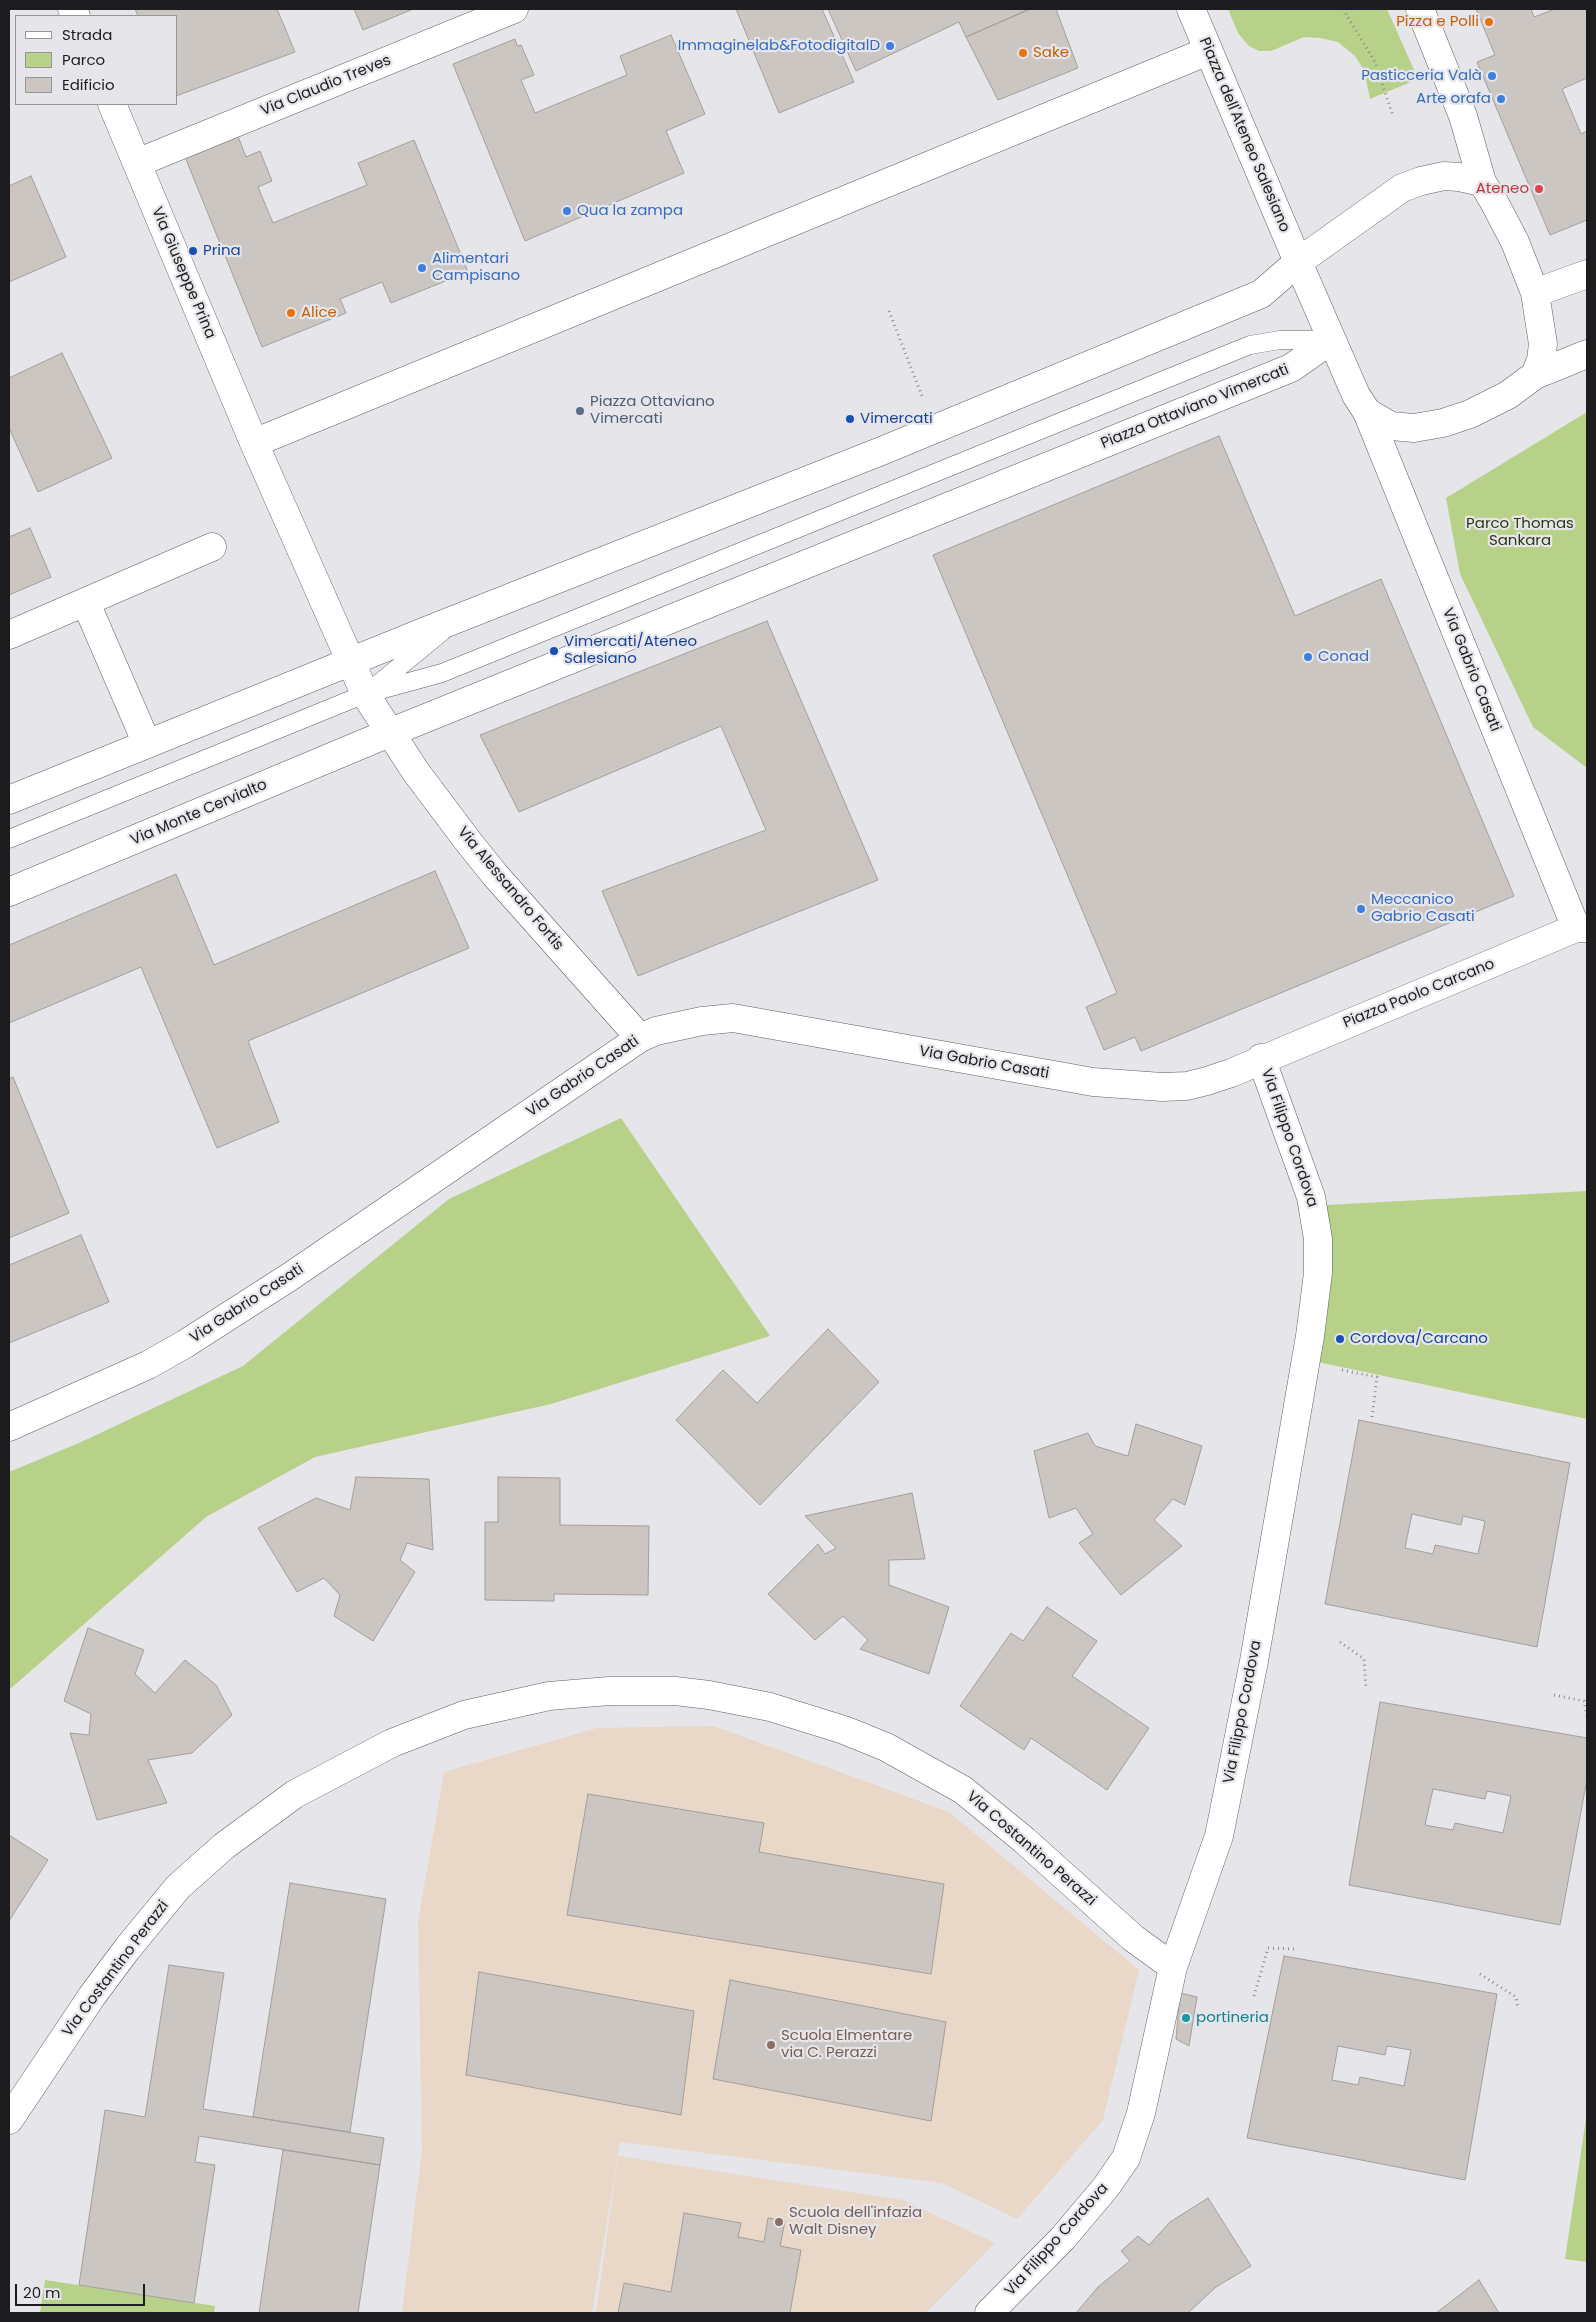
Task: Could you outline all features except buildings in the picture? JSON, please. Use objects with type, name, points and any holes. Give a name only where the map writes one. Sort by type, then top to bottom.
[{"type":"street","name":"Via Claudio Treves","points":[[137,163],[514,9]]},
{"type":"street","name":"Piazza dell'Ateneo Salesiano","points":[[1191,9],[1348,381],[1367,412],[1391,426],[1402,428],[1442,423],[1494,403],[1535,375],[1587,354]]},
{"type":"street","points":[[1420,9],[1463,116],[1482,182],[1505,219],[1535,293],[1544,344],[1541,360],[1535,375]]},
{"type":"street","points":[[389,733],[365,694],[350,662],[254,443],[1208,51]]},
{"type":"street","name":"Via Giuseppe Prina","points":[[112,105],[254,443]]},
{"type":"street","points":[[9,800],[935,429],[1261,294],[1298,262],[1402,188],[1444,176],[1460,177],[1482,182]]},
{"type":"street","points":[[1535,293],[1587,274]]},
{"type":"street","name":"Piazza Ottaviano Vimercati","points":[[389,733],[1291,368],[1331,340]]},
{"type":"street","name":"Via Gabrio Casati","points":[[1367,412],[1582,928]]},
{"type":"street","points":[[9,635],[212,547]]},
{"type":"street","points":[[86,603],[147,744]]},
{"type":"street","name":"Via Monte Cervialto","points":[[9,892],[389,733]]},
{"type":"street","name":"Via Alessandro Fortis","points":[[389,733],[495,875],[640,1038]]},
{"type":"street","name":"Piazza Paolo Carcano","points":[[1261,1058],[1394,1006],[1582,928]]},
{"type":"street","name":"Via Gabrio Casati","points":[[9,1427],[148,1365],[217,1324],[640,1038],[677,1025],[733,1018],[1093,1082],[1162,1087],[1187,1086],[1208,1081],[1261,1058]]},
{"type":"street","name":"Via Filippo Cordova","points":[[989,2313],[1063,2238],[1106,2187],[1126,2158],[1141,2113],[1173,1967],[1220,1836],[1254,1661],[1310,1336],[1318,1273],[1318,1239],[1311,1197],[1286,1121],[1261,1058]]},
{"type":"street","name":"Via Costantino Perazzi","points":[[9,2120],[92,1996],[126,1949],[178,1888],[224,1846],[295,1794],[392,1743],[464,1715],[549,1696],[609,1691],[675,1691],[709,1695],[770,1707],[844,1730],[886,1747],[964,1790],[1024,1840],[1133,1938],[1173,1967]]},
{"type":"lane","name":"Piazza Ottaviano Vimercati","points":[[365,694],[451,669],[1250,345],[1280,340],[1331,340]]},
{"type":"lane","points":[[9,839],[365,694],[457,620]]},
{"type":"path","points":[[1343,9],[1375,62],[1393,116]]},
{"type":"path","points":[[889,311],[935,429]]},
{"type":"path","points":[[1334,1368],[1376,1377],[1372,1417]]},
{"type":"path","points":[[1340,1642],[1364,1659],[1366,1687]]},
{"type":"path","points":[[1554,1695],[1584,1701],[1587,1716]]},
{"type":"path","points":[[1254,1996],[1268,1948],[1295,1949]]},
{"type":"path","points":[[1480,1974],[1516,1997],[1518,2009]]},
{"type":"shaded area","name":"Scuola Elmentare via C. Perazzi","points":[[714,1726],[949,1812],[1139,1970],[1103,2120],[1017,2219],[942,2183],[620,2142],[592,2313],[402,2313],[422,2150],[418,1922],[444,1772],[597,1728]]},
{"type":"shaded area","name":"Scuola dell'infazia Walt Disney","points":[[618,2156],[903,2200],[995,2243],[926,2313],[596,2313]]},
{"type":"green space","points":[[1228,9],[1387,9],[1418,79],[1370,99],[1364,70],[1355,56],[1338,42],[1304,37],[1271,51],[1259,51],[1249,46],[1238,33]]},
{"type":"green space","name":"Parco Thomas Sankara","points":[[1587,412],[1587,768],[1533,727],[1460,574],[1446,498]]},
{"type":"green space","points":[[621,1118],[770,1336],[551,1404],[315,1457],[206,1517],[9,1690],[9,1472],[79,1443],[243,1366],[449,1199]]},
{"type":"green space","points":[[1587,1191],[1587,1419],[1318,1362],[1327,1205]]},
{"type":"green space","points":[[1587,2112],[1587,2262],[1565,2259]]},
{"type":"green space","points":[[45,2280],[215,2306],[214,2313],[40,2313]]},
{"type":"place","name":"Pizza e Polli","points":[[1489,22]]},
{"type":"place","name":"Immaginelab&FotodigitalD","points":[[890,46]]},
{"type":"place","name":"Sake","points":[[1023,53]]},
{"type":"place","name":"Pasticceria Valà","points":[[1492,76]]},
{"type":"place","name":"Arte orafa","points":[[1501,99]]},
{"type":"place","name":"Ateneo","points":[[1539,189]]},
{"type":"place","name":"Qua la zampa","points":[[567,211]]},
{"type":"place","name":"Prina","points":[[193,251]]},
{"type":"place","name":"Alimentari Campisano","points":[[422,268]]},
{"type":"place","name":"Alice","points":[[291,313]]},
{"type":"place","name":"Piazza Ottaviano Vimercati","points":[[580,411]]},
{"type":"place","name":"Vimercati","points":[[850,419]]},
{"type":"place","name":"Vimercati/Ateneo Salesiano","points":[[554,651]]},
{"type":"place","name":"Conad","points":[[1308,657]]},
{"type":"place","name":"Meccanico Gabrio Casati","points":[[1361,909]]},
{"type":"place","name":"Cordova/Carcano","points":[[1340,1339]]},
{"type":"place","name":"portineria","points":[[1186,2018]]},
{"type":"place","name":"Scuola Elmentare via C. Perazzi","points":[[771,2045]]},
{"type":"place","name":"Scuola dell'infazia Walt Disney","points":[[779,2222]]}]
